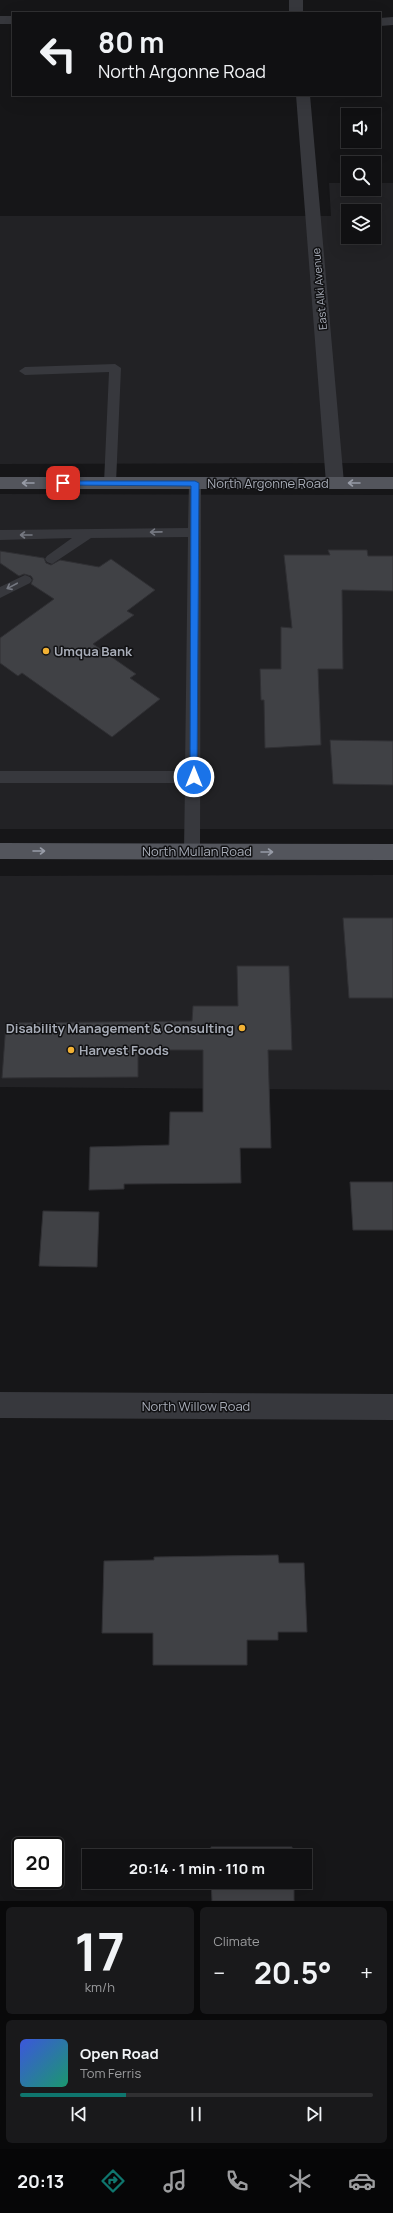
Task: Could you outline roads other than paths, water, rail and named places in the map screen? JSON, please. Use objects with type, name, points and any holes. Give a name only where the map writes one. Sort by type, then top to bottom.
[{"type":"main road","name":"North Argonne Road","points":[[0,483],[393,483]]},
{"type":"main road","name":"North Mullan Road","points":[[0,851],[393,852]]},
{"type":"street","points":[[296,0],[296,12]]},
{"type":"street","points":[[0,20],[12,20]]},
{"type":"street","points":[[381,22],[393,22]]},
{"type":"street","name":"East Alki Avenue","points":[[303,96],[335,483]]},
{"type":"street","name":"North Willow Road","points":[[0,1405],[393,1407]]},
{"type":"lane","points":[[25,371],[115,368],[110,483]]},
{"type":"lane","points":[[192,851],[194,777],[195,483]]},
{"type":"lane","points":[[0,535],[195,532]]},
{"type":"lane","points":[[52,559],[90,533]]},
{"type":"lane","points":[[0,593],[25,580]]},
{"type":"lane","points":[[0,777],[194,777]]},
{"type":"place","name":"Umqua Bank","points":[[46,651]]},
{"type":"place","name":"Disability Management & Consulting","points":[[242,1028]]},
{"type":"place","name":"Harvest Foods","points":[[71,1050]]}]
